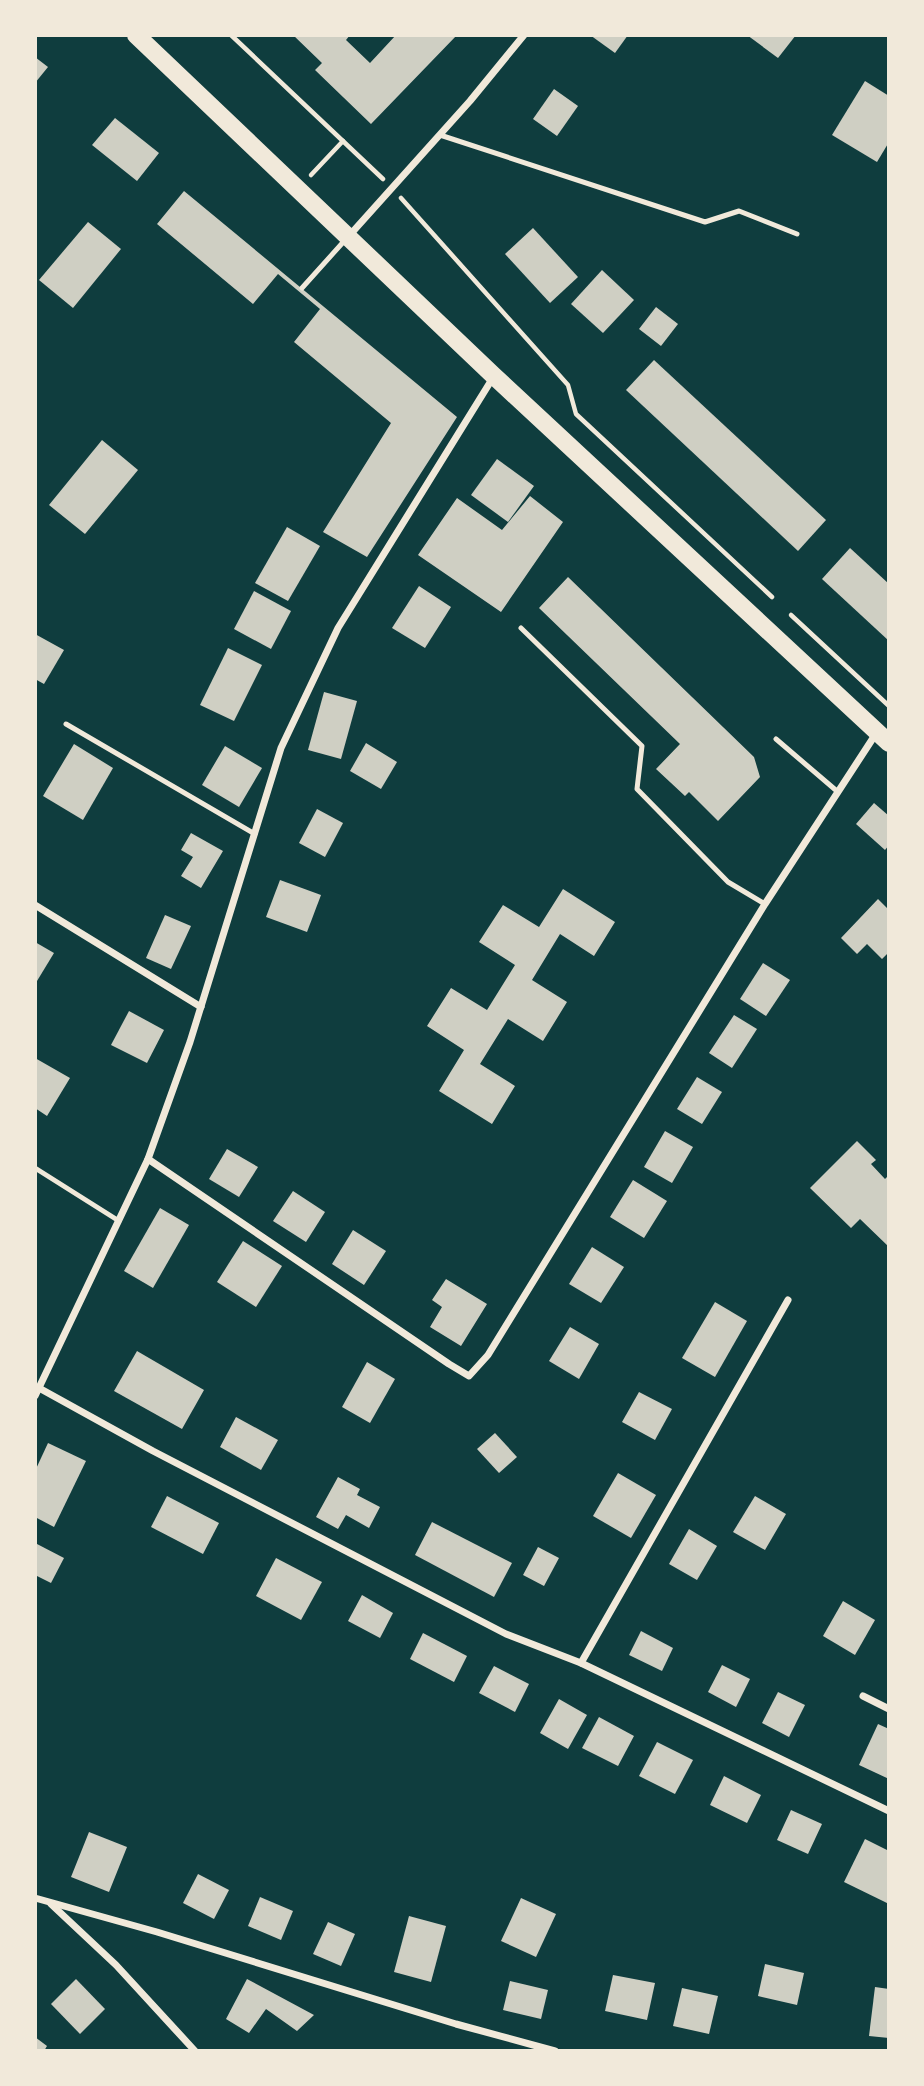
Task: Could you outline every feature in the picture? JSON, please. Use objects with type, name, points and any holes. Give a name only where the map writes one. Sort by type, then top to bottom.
[{"type":"main road","points":[[136,35],[495,376],[883,737]]},
{"type":"street","points":[[348,237],[440,135],[524,35]]},
{"type":"street","points":[[495,376],[338,628],[281,748],[201,1007],[148,1159],[37,1392],[506,1634],[581,1664],[889,1811]]},
{"type":"street","points":[[148,1159],[469,1376],[488,1355],[765,904],[838,792],[883,737]]},
{"type":"street","points":[[35,905],[201,1007]]},
{"type":"street","points":[[581,1664],[788,1300]]},
{"type":"street","points":[[863,1696],[889,1709]]},
{"type":"street","points":[[35,1898],[555,2051]]},
{"type":"street","points":[[49,1902],[116,1965],[195,2051]]},
{"type":"lane","points":[[440,135],[705,222],[739,211],[797,234]]},
{"type":"lane","points":[[302,288],[348,237]]},
{"type":"lane","points":[[521,628],[642,746],[637,789],[728,882],[765,904]]},
{"type":"lane","points":[[66,724],[255,834]]},
{"type":"lane","points":[[776,739],[838,792]]},
{"type":"lane","points":[[35,1168],[119,1220]]},
{"type":"path","points":[[231,35],[392,188],[568,385],[576,414],[772,597]]},
{"type":"path","points":[[298,189],[343,141]]},
{"type":"path","points":[[791,615],[889,706]]},
{"type":"building","points":[[293,35],[350,35],[346,40],[370,63],[396,35],[457,35],[371,124],[315,70],[322,63]]},
{"type":"building","points":[[590,35],[628,35],[615,53]]},
{"type":"building","points":[[747,35],[796,35],[778,58]]},
{"type":"building","points":[[35,57],[48,67],[35,83]]},
{"type":"building","points":[[865,81],[889,96],[889,142],[877,162],[832,135]]},
{"type":"building","points":[[554,89],[578,106],[557,136],[533,119]]},
{"type":"building","points":[[115,118],[159,153],[137,181],[92,145]]},
{"type":"building","points":[[184,191],[457,417],[367,557],[323,532],[391,423],[294,342],[320,309],[278,274],[253,304],[157,224]]},
{"type":"building","points":[[88,222],[121,249],[73,308],[39,280]]},
{"type":"building","points":[[533,228],[578,277],[550,303],[505,254]]},
{"type":"building","points":[[602,270],[634,300],[603,333],[571,304]]},
{"type":"building","points":[[656,307],[678,324],[661,346],[639,329]]},
{"type":"building","points":[[654,360],[826,520],[798,551],[626,390]]},
{"type":"building","points":[[102,440],[138,470],[85,534],[49,505]]},
{"type":"building","points":[[497,459],[534,486],[508,522],[471,495]]},
{"type":"building","points":[[530,496],[563,522],[501,612],[418,555],[457,498],[502,530]]},
{"type":"building","points":[[287,527],[320,546],[288,601],[255,583]]},
{"type":"building","points":[[850,548],[889,584],[889,641],[822,579]]},
{"type":"building","points":[[568,577],[754,757],[760,777],[718,821],[689,792],[685,796],[656,769],[680,744],[539,608]]},
{"type":"building","points":[[419,586],[451,607],[425,648],[392,628]]},
{"type":"building","points":[[254,591],[291,611],[271,649],[234,629]]},
{"type":"building","points":[[35,634],[64,650],[44,684],[35,679]]},
{"type":"building","points":[[228,648],[262,665],[234,721],[200,705]]},
{"type":"building","points":[[324,692],[357,701],[341,759],[308,750]]},
{"type":"building","points":[[366,743],[397,762],[381,789],[350,771]]},
{"type":"building","points":[[74,744],[113,768],[83,820],[43,796]]},
{"type":"building","points":[[225,746],[262,768],[239,807],[202,785]]},
{"type":"building","points":[[874,803],[889,816],[889,845],[885,850],[856,824]]},
{"type":"building","points":[[317,809],[343,823],[325,857],[299,843]]},
{"type":"building","points":[[191,833],[223,851],[201,888],[181,876],[193,857],[181,850]]},
{"type":"building","points":[[280,880],[321,895],[307,932],[266,917]]},
{"type":"building","points":[[563,889],[615,922],[594,956],[560,934],[532,980],[567,1002],[543,1041],[508,1019],[480,1064],[515,1086],[492,1124],[439,1091],[464,1050],[427,1026],[451,988],[487,1010],[515,965],[479,942],[503,905],[539,927]]},
{"type":"building","points":[[878,899],[889,910],[889,952],[882,959],[867,944],[857,954],[841,938]]},
{"type":"building","points":[[165,915],[191,926],[171,969],[146,958]]},
{"type":"building","points":[[35,942],[54,953],[37,981],[35,980]]},
{"type":"building","points":[[763,963],[790,980],[766,1016],[740,999]]},
{"type":"building","points":[[129,1011],[164,1030],[147,1063],[111,1045]]},
{"type":"building","points":[[734,1015],[757,1029],[732,1068],[709,1053]]},
{"type":"building","points":[[35,1058],[70,1078],[47,1116],[35,1108]]},
{"type":"building","points":[[697,1077],[722,1092],[702,1124],[677,1109]]},
{"type":"building","points":[[665,1131],[693,1147],[672,1183],[644,1167]]},
{"type":"building","points":[[857,1141],[876,1160],[871,1164],[885,1179],[889,1175],[889,1247],[860,1219],[851,1228],[810,1188]]},
{"type":"building","points":[[227,1149],[258,1167],[239,1197],[209,1179]]},
{"type":"building","points":[[633,1180],[667,1201],[644,1238],[610,1217]]},
{"type":"building","points":[[293,1191],[325,1212],[306,1242],[273,1221]]},
{"type":"building","points":[[160,1208],[189,1225],[153,1288],[124,1271]]},
{"type":"building","points":[[353,1230],[386,1251],[364,1285],[332,1264]]},
{"type":"building","points":[[243,1241],[282,1266],[256,1307],[217,1282]]},
{"type":"building","points":[[592,1247],[624,1267],[601,1303],[569,1284]]},
{"type":"building","points":[[446,1279],[487,1304],[461,1346],[430,1327],[442,1307],[432,1300]]},
{"type":"building","points":[[715,1302],[747,1321],[715,1377],[682,1358]]},
{"type":"building","points":[[570,1327],[599,1344],[579,1379],[549,1361]]},
{"type":"building","points":[[137,1351],[204,1390],[182,1429],[114,1391]]},
{"type":"building","points":[[367,1362],[395,1379],[370,1423],[342,1407]]},
{"type":"building","points":[[639,1392],[672,1409],[655,1440],[622,1422]]},
{"type":"building","points":[[236,1417],[278,1440],[261,1470],[220,1447]]},
{"type":"building","points":[[495,1433],[517,1457],[499,1473],[477,1449]]},
{"type":"building","points":[[48,1443],[86,1461],[54,1527],[35,1517],[35,1471]]},
{"type":"building","points":[[618,1473],[656,1495],[631,1538],[593,1516]]},
{"type":"building","points":[[338,1477],[360,1489],[357,1495],[380,1507],[369,1528],[346,1515],[338,1529],[316,1517]]},
{"type":"building","points":[[167,1496],[219,1523],[203,1554],[151,1527]]},
{"type":"building","points":[[755,1496],[786,1514],[765,1550],[733,1532]]},
{"type":"building","points":[[432,1522],[512,1563],[494,1597],[415,1555]]},
{"type":"building","points":[[689,1529],[717,1546],[697,1580],[669,1564]]},
{"type":"building","points":[[37,1544],[64,1558],[51,1583],[35,1575]]},
{"type":"building","points":[[538,1547],[559,1558],[544,1586],[523,1575]]},
{"type":"building","points":[[276,1558],[322,1582],[301,1620],[256,1596]]},
{"type":"building","points":[[362,1595],[393,1613],[380,1638],[348,1621]]},
{"type":"building","points":[[843,1601],[875,1620],[855,1655],[823,1636]]},
{"type":"building","points":[[641,1631],[673,1648],[662,1671],[629,1655]]},
{"type":"building","points":[[423,1633],[467,1656],[454,1682],[410,1659]]},
{"type":"building","points":[[722,1665],[750,1679],[736,1707],[708,1692]]},
{"type":"building","points":[[494,1666],[529,1684],[515,1712],[479,1693]]},
{"type":"building","points":[[778,1692],[805,1705],[789,1737],[762,1723]]},
{"type":"building","points":[[559,1699],[587,1715],[568,1749],[540,1733]]},
{"type":"building","points":[[599,1717],[634,1736],[618,1766],[582,1748]]},
{"type":"building","points":[[878,1724],[889,1729],[889,1779],[859,1765]]},
{"type":"building","points":[[657,1742],[693,1760],[675,1794],[639,1776]]},
{"type":"building","points":[[724,1776],[761,1795],[747,1823],[710,1805]]},
{"type":"building","points":[[791,1810],[822,1824],[808,1854],[777,1840]]},
{"type":"building","points":[[89,1832],[127,1847],[109,1892],[71,1877]]},
{"type":"building","points":[[865,1839],[889,1851],[889,1904],[844,1882]]},
{"type":"building","points":[[198,1874],[229,1890],[214,1919],[183,1903]]},
{"type":"building","points":[[260,1897],[293,1911],[281,1940],[248,1926]]},
{"type":"building","points":[[521,1898],[556,1914],[536,1957],[501,1941]]},
{"type":"building","points":[[409,1916],[446,1926],[431,1982],[394,1972]]},
{"type":"building","points":[[328,1922],[355,1934],[341,1966],[313,1954]]},
{"type":"building","points":[[765,1964],[804,1973],[797,2005],[758,1996]]},
{"type":"building","points":[[613,1975],[655,1983],[647,2020],[605,2011]]},
{"type":"building","points":[[76,1979],[105,2009],[80,2034],[51,2004]]},
{"type":"building","points":[[247,1979],[314,2015],[297,2031],[266,2009],[249,2033],[226,2019]]},
{"type":"building","points":[[510,1981],[548,1990],[541,2019],[503,2010]]},
{"type":"building","points":[[875,1987],[889,1989],[889,2038],[869,2036]]},
{"type":"building","points":[[682,1988],[718,1996],[709,2034],[673,2026]]},
{"type":"building","points":[[35,2037],[47,2046],[44,2051],[35,2051]]}]
